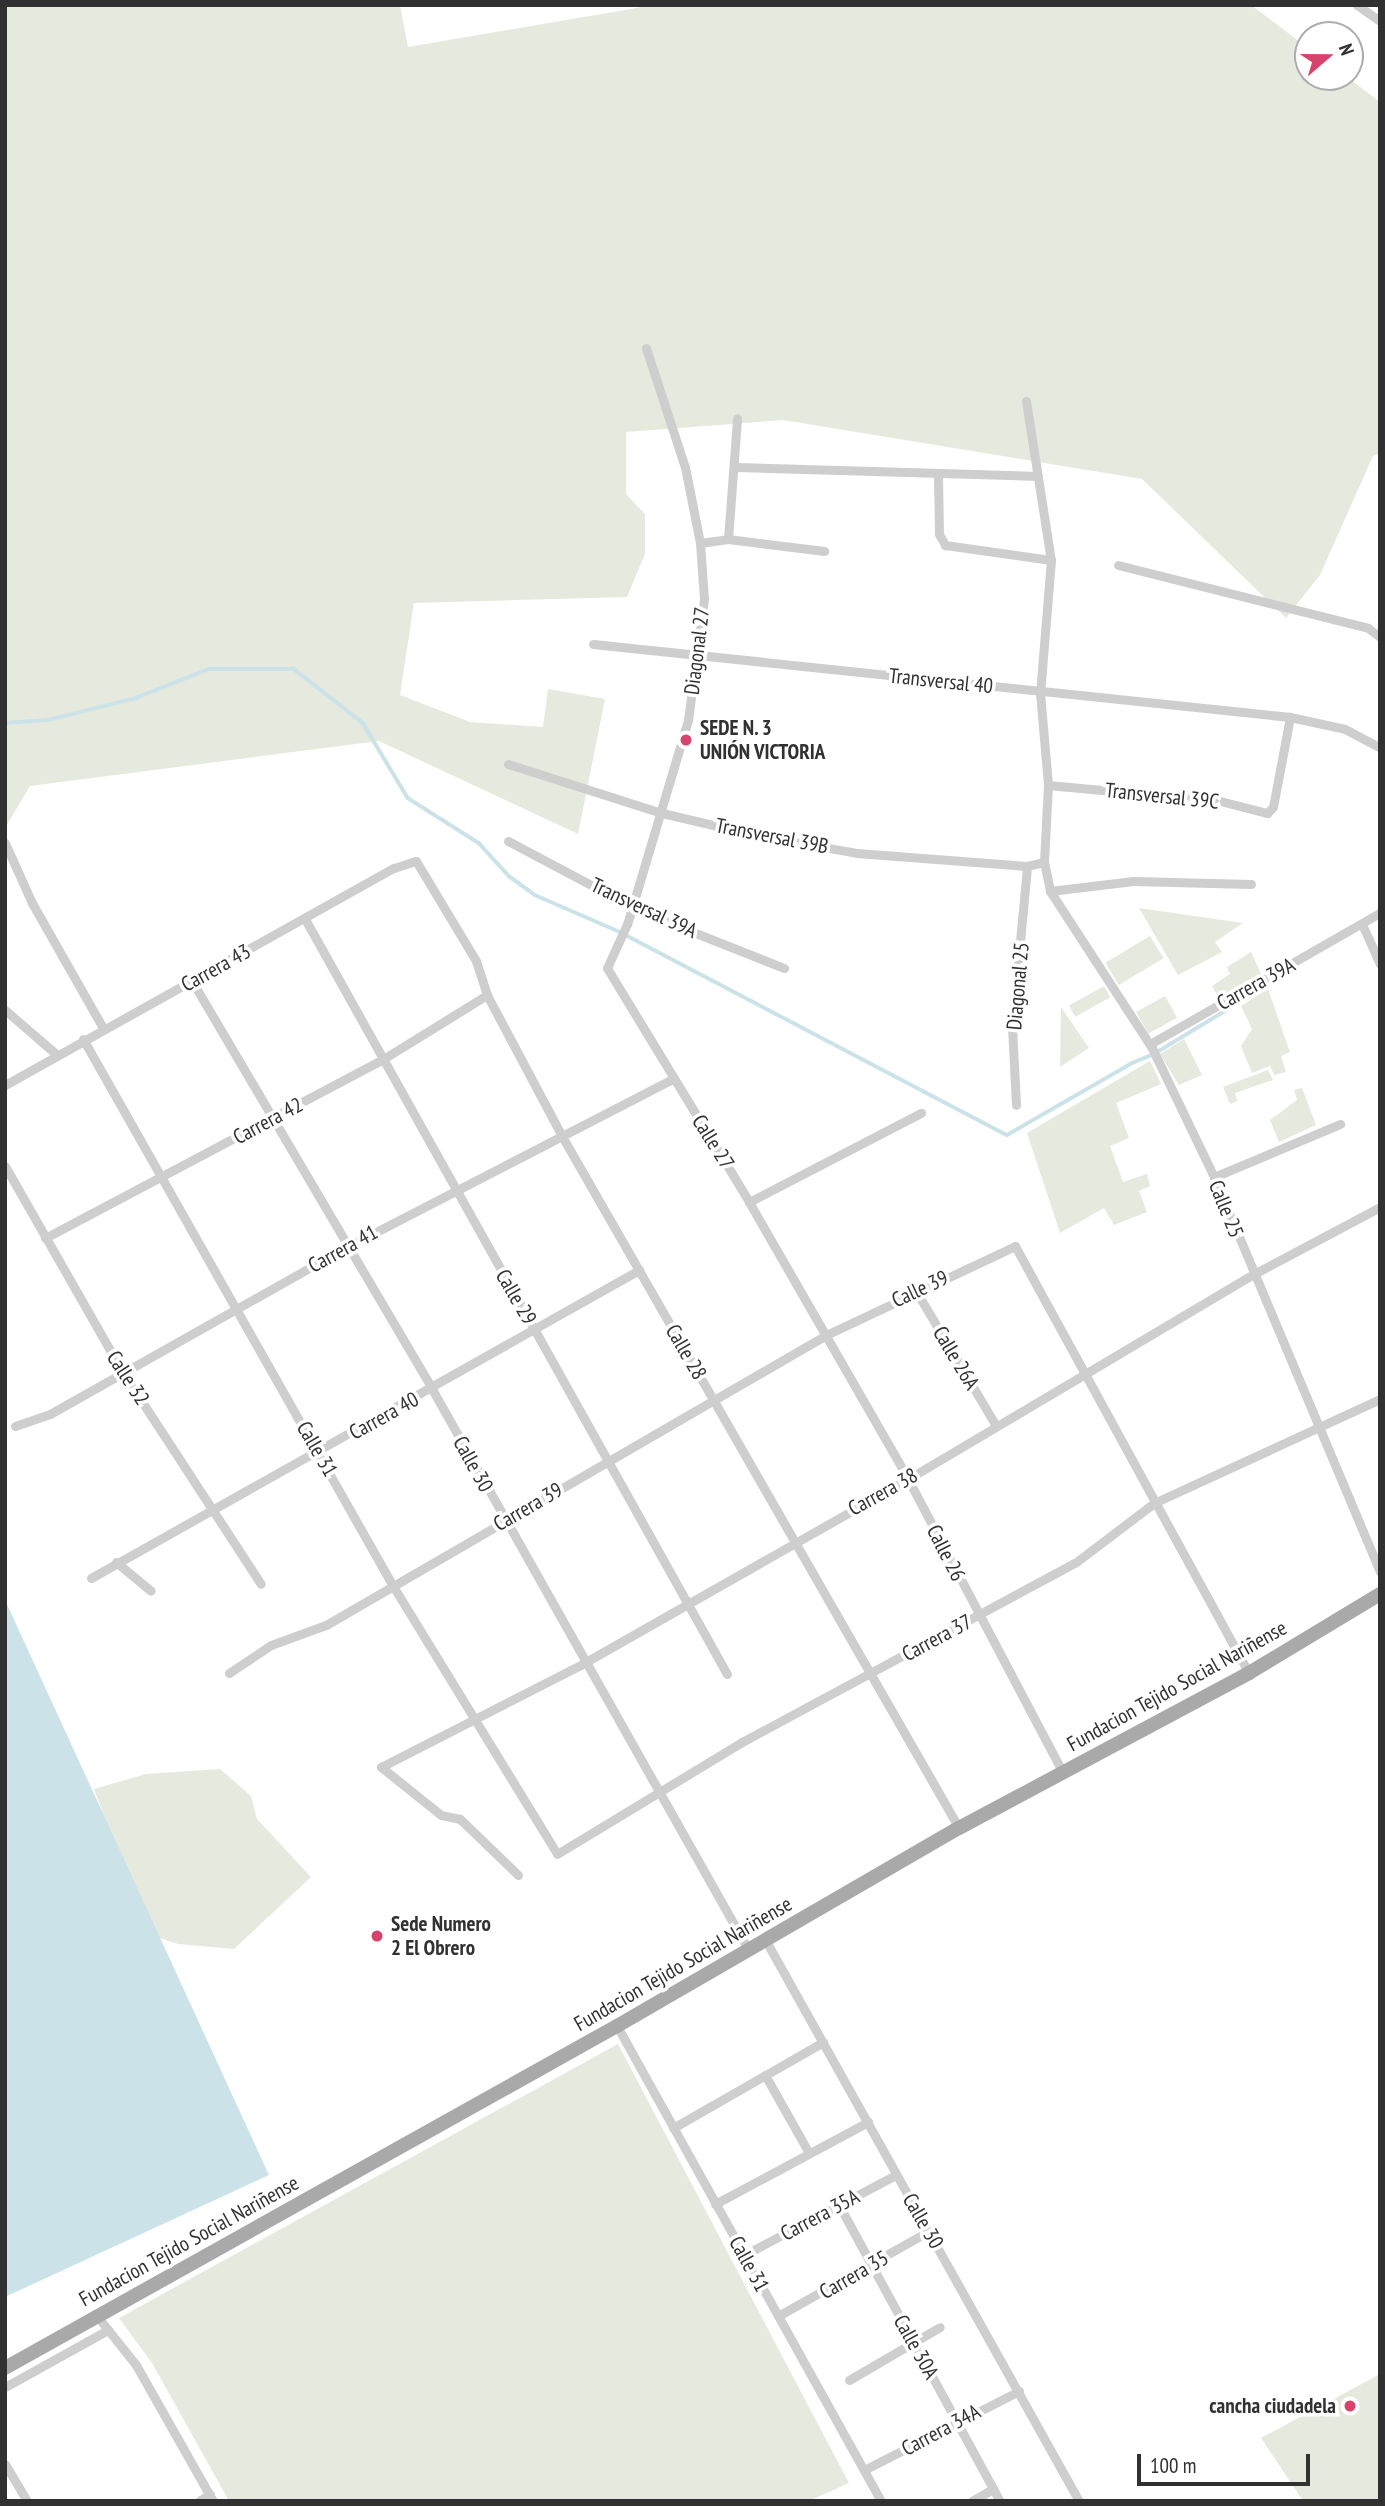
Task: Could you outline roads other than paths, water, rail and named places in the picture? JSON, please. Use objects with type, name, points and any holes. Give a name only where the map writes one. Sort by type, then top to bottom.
[{"type":"main road","name":"Fundacion Tejido Social Nariñense","points":[[5,2368],[617,2026],[959,1828],[1249,1673],[1380,1594]]},
{"type":"street","points":[[1357,5],[1380,21]]},
{"type":"street","name":"Diagonal 27","points":[[615,951],[627,924],[688,720],[699,657],[704,599],[701,543],[685,467],[646,348]]},
{"type":"street","points":[[1026,401],[1051,561],[1040,693],[1048,785],[1044,862]]},
{"type":"street","points":[[728,539],[736,467],[737,418]]},
{"type":"street","points":[[736,467],[793,466],[938,475],[1038,476]]},
{"type":"street","points":[[938,475],[939,534],[945,545],[1051,561]]},
{"type":"street","points":[[701,543],[728,539],[824,551]]},
{"type":"street","points":[[1118,565],[1368,628],[1380,637]]},
{"type":"street","name":"Transversal 40","points":[[593,644],[1040,693],[1290,717],[1345,729],[1380,748]]},
{"type":"street","name":"Transversal 39C","points":[[1048,785],[1220,801],[1267,813],[1273,807],[1290,717]]},
{"type":"street","name":"Transversal 39B","points":[[508,764],[662,813],[857,853],[1027,866],[1044,862]]},
{"type":"street","name":"Transversal 39A","points":[[508,841],[632,906],[784,968]]},
{"type":"street","points":[[5,843],[26,892],[103,1028]]},
{"type":"street","name":"Carrera 43","points":[[5,1085],[55,1054],[409,860],[425,870]]},
{"type":"street","name":"Calle 25","points":[[1044,862],[1051,891],[1151,1046],[1214,1177],[1252,1275],[1380,1571]]},
{"type":"street","name":"Diagonal 25","points":[[1016,1105],[1012,1026],[1027,866]]},
{"type":"street","name":"Calle 28","points":[[425,870],[476,961],[487,995],[563,1138],[959,1828]]},
{"type":"street","points":[[1051,891],[1133,881],[1251,884]]},
{"type":"street","name":"Carrera 39A","points":[[1151,1046],[1380,913]]},
{"type":"street","name":"Calle 29","points":[[305,919],[380,1060],[536,1330],[727,1674]]},
{"type":"street","points":[[1362,925],[1380,964]]},
{"type":"street","name":"Calle 27","points":[[615,951],[607,968],[749,1202],[825,1335]]},
{"type":"street","name":"Calle 30","points":[[192,981],[275,1118],[345,1248],[432,1389],[584,1663],[749,1951]]},
{"type":"street","name":"Carrera 42","points":[[45,1238],[275,1118],[380,1060],[487,995]]},
{"type":"street","points":[[5,1010],[55,1054]]},
{"type":"street","name":"Calle 31","points":[[83,1039],[234,1310],[320,1452],[393,1586],[557,1854]]},
{"type":"street","name":"Carrera 41","points":[[15,1426],[50,1414],[122,1371],[453,1190],[563,1138],[674,1079]]},
{"type":"street","points":[[749,1202],[921,1113]]},
{"type":"street","points":[[1214,1177],[1340,1124]]},
{"type":"street","name":"Calle 32","points":[[5,1166],[122,1371],[217,1510],[261,1584]]},
{"type":"street","name":"Carrera 38","points":[[518,1875],[460,1819],[441,1815],[381,1767],[584,1663],[1086,1376],[1252,1275],[1380,1207]]},
{"type":"street","name":"Calle 39","points":[[825,1335],[1015,1246],[1086,1376]]},
{"type":"street","name":"Carrera 40","points":[[91,1578],[116,1562],[217,1510],[639,1270]]},
{"type":"street","name":"Calle 26A","points":[[916,1291],[996,1426]]},
{"type":"street","name":"Carrera 39","points":[[229,1673],[271,1645],[326,1625],[825,1335]]},
{"type":"street","name":"Calle 26","points":[[825,1335],[908,1479],[1063,1773]]},
{"type":"street","points":[[1086,1376],[1249,1673]]},
{"type":"street","points":[[1320,1430],[1380,1399]]},
{"type":"street","name":"Carrera 37","points":[[557,1854],[659,1791],[1075,1563],[1154,1503],[1320,1430]]},
{"type":"street","points":[[116,1562],[150,1591]]},
{"type":"street","name":"Calle 30","points":[[766,1941],[1079,2501]]},
{"type":"street","name":"Calle 31","points":[[617,2026],[881,2501]]},
{"type":"street","points":[[673,2128],[823,2042]]},
{"type":"street","points":[[765,2075],[810,2153]]},
{"type":"street","points":[[715,2204],[868,2122]]},
{"type":"street","name":"Carrera 35A","points":[[744,2255],[896,2175]]},
{"type":"street","name":"Calle 30A","points":[[839,2205],[993,2489]]},
{"type":"street","name":"Carrera 35","points":[[778,2316],[929,2231]]},
{"type":"street","points":[[97,2316],[136,2365],[211,2498],[199,2501]]},
{"type":"street","points":[[849,2380],[940,2328]]},
{"type":"street","points":[[5,2387],[108,2330]]},
{"type":"street","name":"Carrera 34A","points":[[864,2470],[956,2420],[1019,2391]]},
{"type":"street","points":[[7,2468],[27,2501]]},
{"type":"street","points":[[972,2501],[993,2489],[1000,2501]]},
{"type":"water","points":[[5,1600],[269,2175],[5,2297]]},
{"type":"waterway","points":[[5,723],[48,720],[136,698],[209,669],[294,669],[363,723],[408,798],[479,843],[509,876],[535,895],[620,932],[1007,1135],[1132,1063],[1154,1054],[1276,980]]},
{"type":"place","name":"SEDE N. 3 UNIÓN VICTORIA","points":[[686,740]]},
{"type":"place","name":"Sede Numero 2 El Obrero","points":[[377,1936]]},
{"type":"place","name":"cancha ciudadela","points":[[1350,2406]]}]
